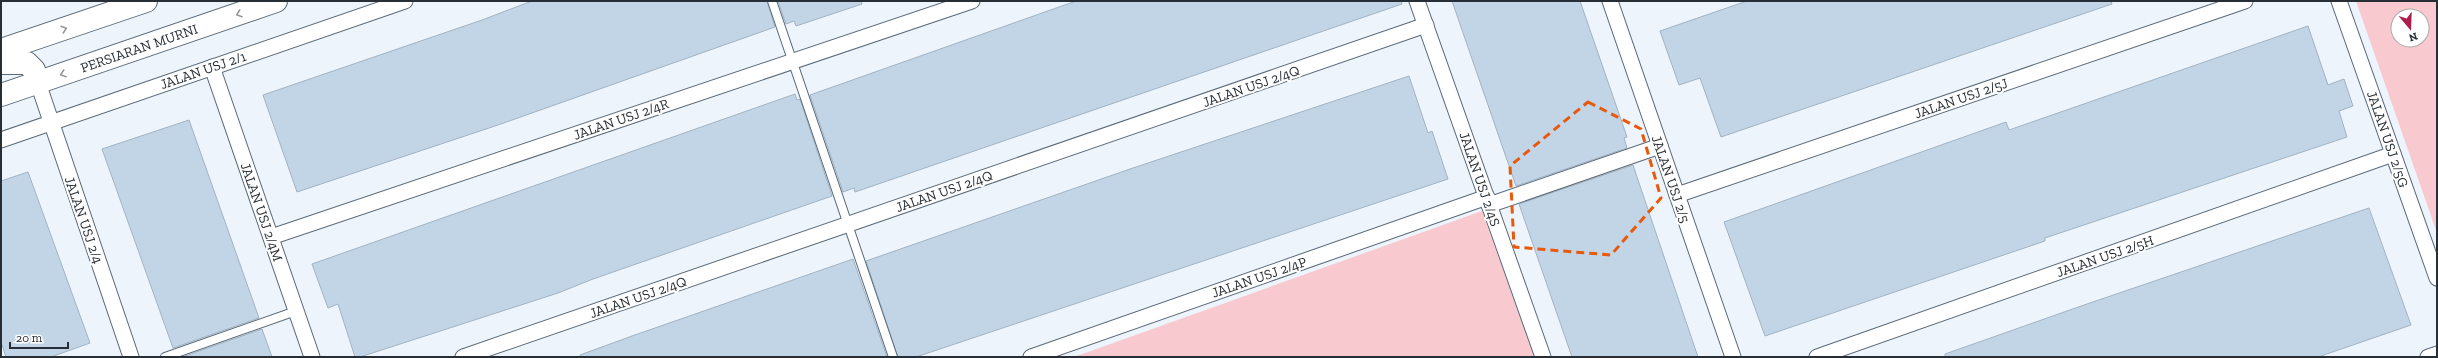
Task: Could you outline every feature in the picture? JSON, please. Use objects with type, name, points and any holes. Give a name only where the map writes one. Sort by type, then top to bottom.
[{"type":"main road","points":[[1,50],[146,1]]},
{"type":"main road","name":"PERSIARAN MURNI","points":[[1,95],[276,1]]},
{"type":"main road","points":[[1,63],[17,61],[27,63],[34,70],[38,83]]},
{"type":"street","name":"JALAN USJ 2/1","points":[[1,140],[405,1]]},
{"type":"street","name":"JALAN USJ 2/4R","points":[[271,238],[972,1]]},
{"type":"street","name":"JALAN USJ 2/4S","points":[[1417,1],[1543,357]]},
{"type":"street","name":"JALAN USJ 2/5J","points":[[1677,195],[2245,1]]},
{"type":"street","name":"JALAN USJ 2/5G","points":[[2339,1],[2437,278]]},
{"type":"street","name":"JALAN USJ 2/5","points":[[1614,2],[1660,146],[1733,357]]},
{"type":"street","name":"JALAN USJ 2/4Q","points":[[463,357],[1426,25]]},
{"type":"street","name":"JALAN USJ 2/4M","points":[[212,67],[312,357]]},
{"type":"street","name":"JALAN USJ 2/4","points":[[38,83],[131,357]]},
{"type":"street","name":"JALAN USJ 2/4P","points":[[1031,357],[1488,201],[1660,146]]},
{"type":"street","name":"JALAN USJ 2/5H","points":[[1816,357],[2393,154]]},
{"type":"street","points":[[2428,357],[2437,354]]},
{"type":"lane","points":[[772,1],[893,357]]},
{"type":"lane","points":[[165,357],[296,311]]},
{"type":"highlighted area","points":[[1588,102],[1641,129],[1661,198],[1611,255],[1514,247],[1510,166]]},
{"type":"shaded area","points":[[2356,1],[2437,1],[2437,233]]},
{"type":"shaded area","points":[[1482,211],[1535,357],[1074,357]]},
{"type":"building","points":[[532,1],[767,1],[775,27],[498,125],[297,192],[263,95],[482,20]]},
{"type":"building","points":[[778,1],[861,1],[862,4],[796,26],[794,21],[786,24]]},
{"type":"building","points":[[1076,1],[1401,1],[1402,4],[855,192],[854,188],[843,192],[810,95]]},
{"type":"building","points":[[1452,1],[1580,1],[1627,137],[1624,138],[1627,148],[1516,186]]},
{"type":"building","points":[[1747,1],[2111,1],[2112,4],[1721,137],[1700,78],[1679,85],[1660,31]]},
{"type":"building","points":[[2308,26],[2328,85],[2344,79],[2353,106],[2339,111],[2347,137],[2045,238],[2045,241],[1765,336],[1724,222],[2006,122],[2009,130]]},
{"type":"building","points":[[1409,76],[1428,133],[1432,131],[1448,179],[916,357],[898,357],[866,261],[1130,169]]},
{"type":"building","points":[[795,94],[797,100],[800,99],[832,196],[593,279],[558,293],[360,357],[355,357],[338,304],[328,308],[312,264]]},
{"type":"building","points":[[189,120],[259,318],[173,348],[102,149]]},
{"type":"building","points":[[1633,165],[1698,357],[1572,357],[1519,204]]},
{"type":"building","points":[[28,172],[90,343],[51,357],[6,357],[1,342],[1,181]]},
{"type":"building","points":[[2369,208],[2411,325],[2318,357],[1945,357],[1945,354],[2084,305]]},
{"type":"building","points":[[853,259],[887,357],[581,357],[580,355],[632,336]]},
{"type":"building","points":[[262,329],[272,357],[182,357]]}]
